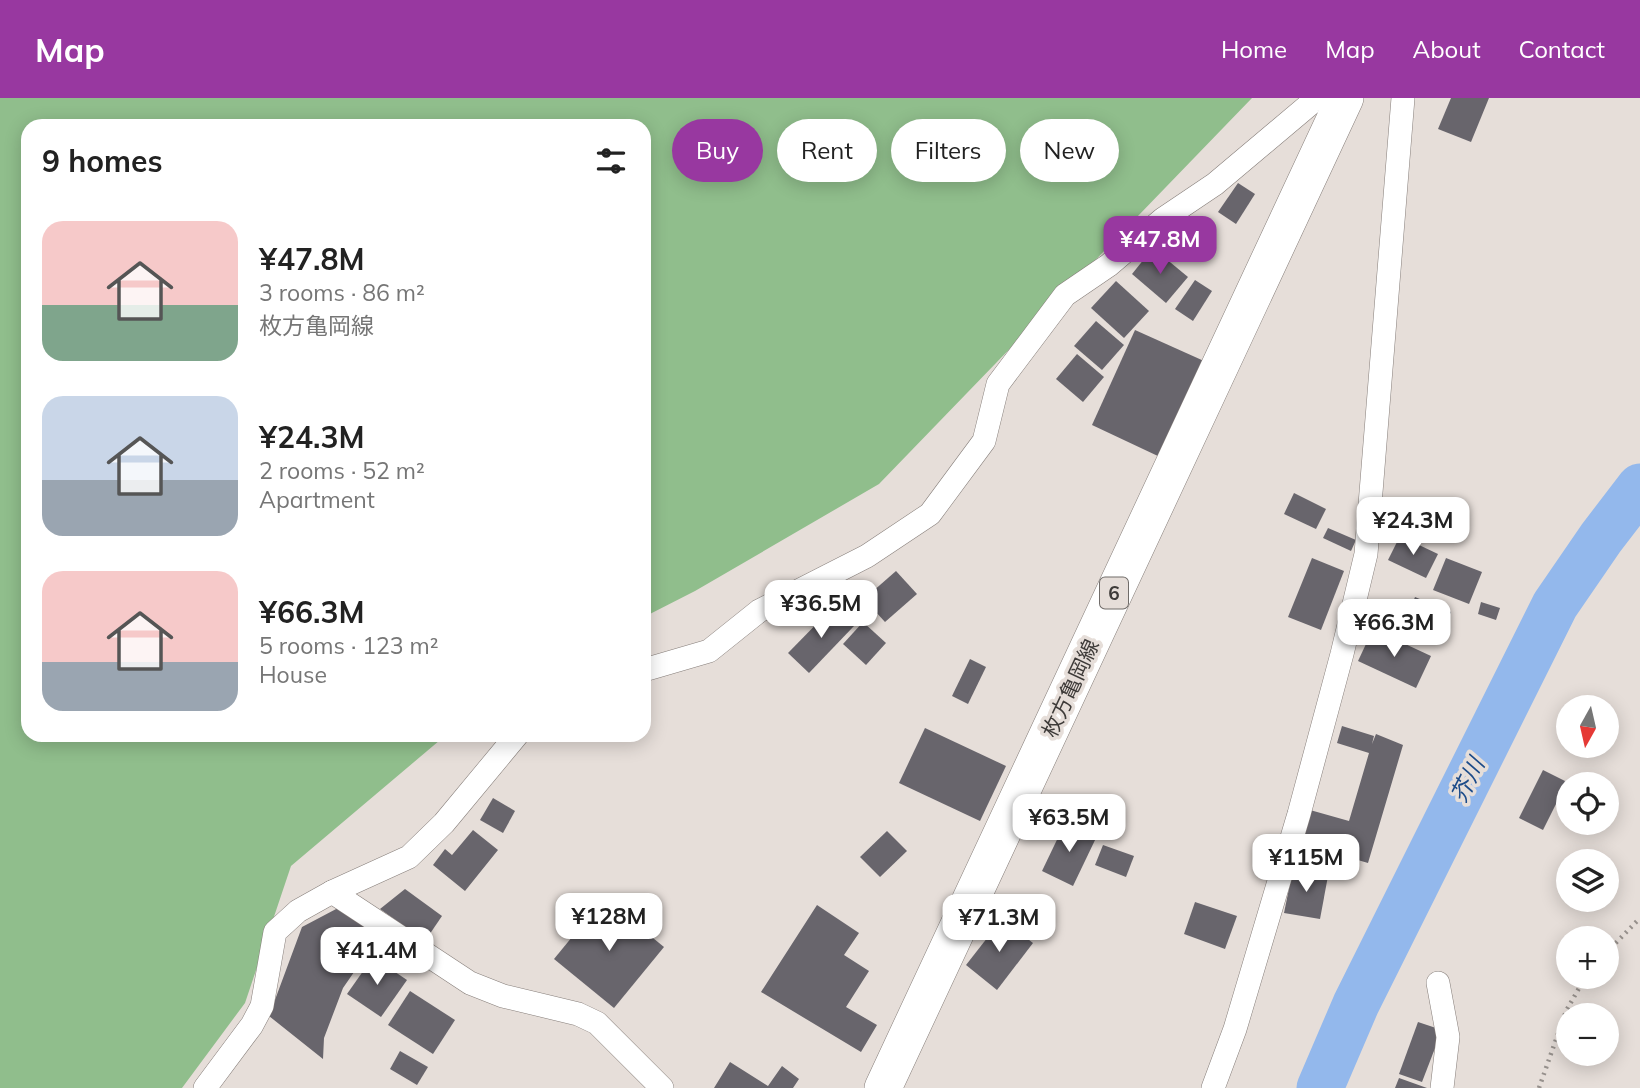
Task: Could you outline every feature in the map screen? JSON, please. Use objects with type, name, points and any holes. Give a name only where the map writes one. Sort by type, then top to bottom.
[{"type":"main road","name":"枚方亀岡線","points":[[883,1088],[1345,98]]},
{"type":"street","points":[[651,668],[709,651],[759,611],[867,556],[930,514],[984,441],[998,384],[1065,295],[1109,265],[1163,219],[1215,184],[1316,99],[1339,98]]},
{"type":"street","points":[[1213,1088],[1235,1029],[1299,814],[1366,554],[1403,98]]},
{"type":"street","points":[[205,1088],[253,1025],[262,1006],[275,932],[298,911],[332,892],[409,857],[444,823],[511,742]]},
{"type":"street","points":[[332,892],[471,983],[503,996],[578,1014],[597,1023],[662,1088]]},
{"type":"street","points":[[1438,983],[1448,1037],[1442,1088]]},
{"type":"path","points":[[1619,940],[1640,918]]},
{"type":"path","points":[[1539,1088],[1566,1011],[1579,989]]},
{"type":"green space","points":[[0,98],[1252,98],[879,484],[695,591],[651,613],[651,119],[21,119],[21,742],[438,742],[291,866],[245,1003],[182,1088],[0,1088]]},
{"type":"building","points":[[1451,98],[1489,98],[1471,142],[1438,129]]},
{"type":"building","points":[[1238,183],[1255,194],[1236,224],[1218,212]]},
{"type":"building","points":[[1153,248],[1188,277],[1166,303],[1132,274]]},
{"type":"building","points":[[1195,280],[1212,291],[1193,321],[1175,309]]},
{"type":"building","points":[[1116,281],[1149,311],[1124,338],[1091,308]]},
{"type":"building","points":[[1096,321],[1124,345],[1102,370],[1074,346]]},
{"type":"building","points":[[1135,330],[1204,361],[1160,457],[1092,425]]},
{"type":"building","points":[[1077,354],[1104,377],[1083,402],[1056,379]]},
{"type":"building","points":[[1294,493],[1326,509],[1316,529],[1284,514]]},
{"type":"building","points":[[1328,528],[1356,540],[1351,551],[1323,538]]},
{"type":"building","points":[[1400,536],[1438,554],[1426,578],[1388,560]]},
{"type":"building","points":[[1312,558],[1344,571],[1321,630],[1288,617]]},
{"type":"building","points":[[1446,558],[1482,572],[1469,604],[1433,590]]},
{"type":"building","points":[[896,571],[917,594],[885,622],[864,599]]},
{"type":"building","points":[[1415,597],[1451,612],[1438,643],[1402,629]]},
{"type":"building","points":[[1481,602],[1500,608],[1496,620],[1478,614]]},
{"type":"building","points":[[834,606],[854,626],[809,673],[788,653]]},
{"type":"building","points":[[863,622],[886,643],[866,665],[843,644]]},
{"type":"building","points":[[1373,629],[1431,656],[1416,688],[1358,661]]},
{"type":"building","points":[[970,659],[986,667],[968,704],[952,696]]},
{"type":"building","points":[[1342,726],[1374,736],[1372,744],[1376,734],[1403,745],[1368,863],[1300,843],[1310,810],[1349,821],[1369,753],[1337,743]]},
{"type":"building","points":[[925,728],[1006,766],[980,821],[899,783]]},
{"type":"building","points":[[1543,770],[1556,776],[1556,804],[1543,830],[1519,818]]},
{"type":"building","points":[[493,798],[515,811],[503,833],[480,820]]},
{"type":"building","points":[[1065,823],[1096,838],[1073,886],[1042,871]]},
{"type":"building","points":[[473,830],[498,850],[465,891],[433,865],[445,849],[452,855]]},
{"type":"building","points":[[887,831],[907,851],[880,877],[860,857]]},
{"type":"building","points":[[1103,845],[1134,856],[1126,877],[1095,865]]},
{"type":"building","points":[[1293,869],[1328,876],[1320,919],[1284,913]]},
{"type":"building","points":[[405,889],[442,916],[425,941],[380,909]]},
{"type":"building","points":[[604,898],[664,947],[614,1008],[554,959]]},
{"type":"building","points":[[1195,902],[1237,916],[1225,949],[1184,934]]},
{"type":"building","points":[[817,905],[859,933],[844,955],[869,971],[846,1007],[877,1025],[861,1052],[761,992]]},
{"type":"building","points":[[338,908],[379,936],[343,988],[324,1038],[323,1059],[269,1016],[302,927]]},
{"type":"building","points":[[1002,919],[1033,943],[997,990],[966,965]]},
{"type":"building","points":[[373,957],[407,980],[381,1017],[347,994]]},
{"type":"building","points":[[410,991],[455,1020],[433,1054],[388,1025]]},
{"type":"building","points":[[1418,1022],[1442,1030],[1422,1082],[1399,1074]]},
{"type":"building","points":[[400,1051],[428,1067],[417,1085],[390,1069]]},
{"type":"building","points":[[730,1062],[768,1086],[782,1066],[799,1079],[793,1088],[714,1088]]},
{"type":"building","points":[[1399,1078],[1427,1088],[1395,1088]]},
{"type":"waterway","name":"芥川","points":[[1320,1088],[1356,1004],[1555,605],[1640,487]]}]
